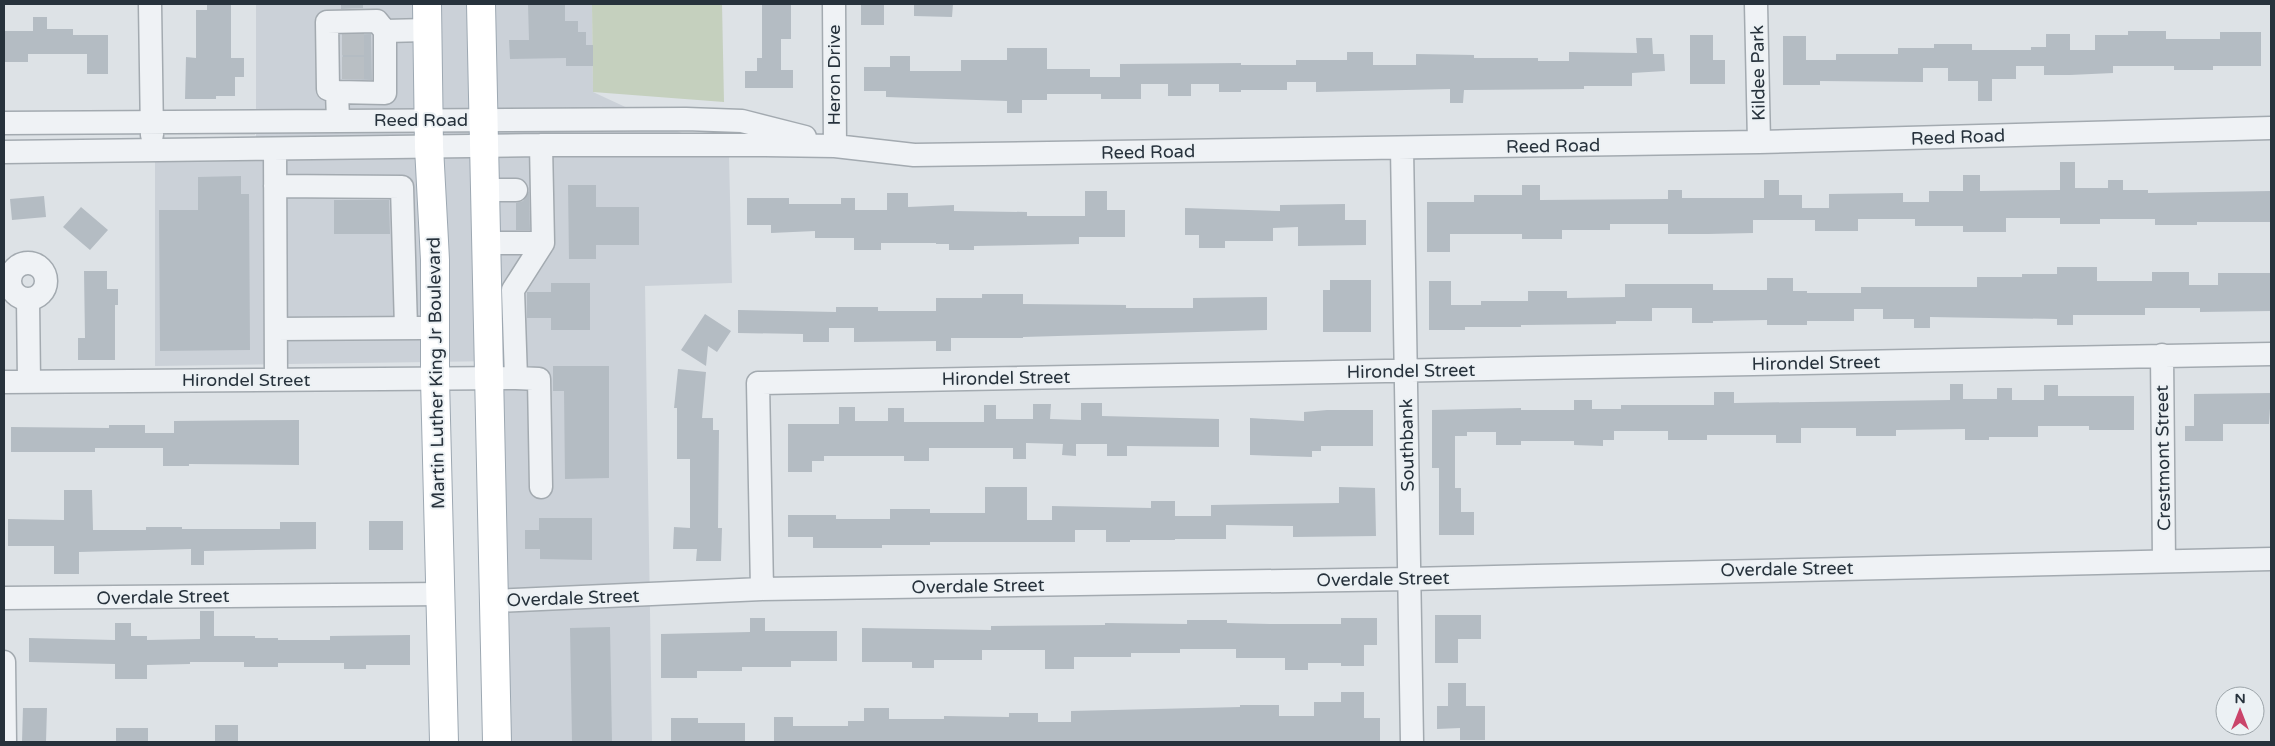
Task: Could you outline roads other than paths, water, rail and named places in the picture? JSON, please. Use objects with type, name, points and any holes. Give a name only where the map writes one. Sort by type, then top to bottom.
[{"type":"main road","points":[[481,4],[497,742]]},
{"type":"main road","name":"Martin Luther King Jr Boulevard","points":[[427,17],[434,240],[435,379],[442,594],[444,742]]},
{"type":"street","points":[[150,4],[152,149]]},
{"type":"street","name":"Heron Drive","points":[[834,4],[835,146]]},
{"type":"street","name":"Kildee Park","points":[[1756,4],[1759,142]]},
{"type":"street","points":[[381,40],[427,17]]},
{"type":"street","points":[[377,21],[381,40],[380,68],[385,93],[338,92],[328,89],[335,69],[335,44],[327,22],[377,21]]},
{"type":"street","points":[[338,92],[338,120]]},
{"type":"street","name":"Reed Road","points":[[4,152],[430,147],[485,133],[686,119],[742,121],[835,146]]},
{"type":"street","name":"Reed Road","points":[[4,123],[430,120],[541,145],[835,146],[914,155],[1759,142],[2271,128]]},
{"type":"street","points":[[516,378],[512,290],[543,243],[531,190],[541,145]]},
{"type":"street","name":"Southbank","points":[[1402,148],[1412,742]]},
{"type":"street","points":[[274,149],[276,380]]},
{"type":"street","points":[[275,186],[402,187],[406,328]]},
{"type":"street","points":[[485,190],[531,190]]},
{"type":"street","points":[[404,238],[434,240]]},
{"type":"street","points":[[486,243],[543,243]]},
{"type":"street","points":[[486,274],[522,275]]},
{"type":"street","points":[[405,287],[434,288]]},
{"type":"street","points":[[28,300],[29,382]]},
{"type":"street","points":[[276,329],[434,328]]},
{"type":"street","name":"Hirondel Street","points":[[762,589],[758,383],[2271,354]]},
{"type":"street","name":"Crestmont Street","points":[[2162,355],[2164,560]]},
{"type":"street","name":"Hirondel Street","points":[[4,382],[539,379],[541,487]]},
{"type":"street","name":"Overdale Street","points":[[494,601],[762,589],[1409,579],[2271,559]]},
{"type":"street","name":"Overdale Street","points":[[4,598],[442,594]]},
{"type":"street","points":[[4,662],[5,742]]},
{"type":"tunnel","points":[[342,44],[375,44]]},
{"type":"tunnel","points":[[342,68],[375,68]]}]
